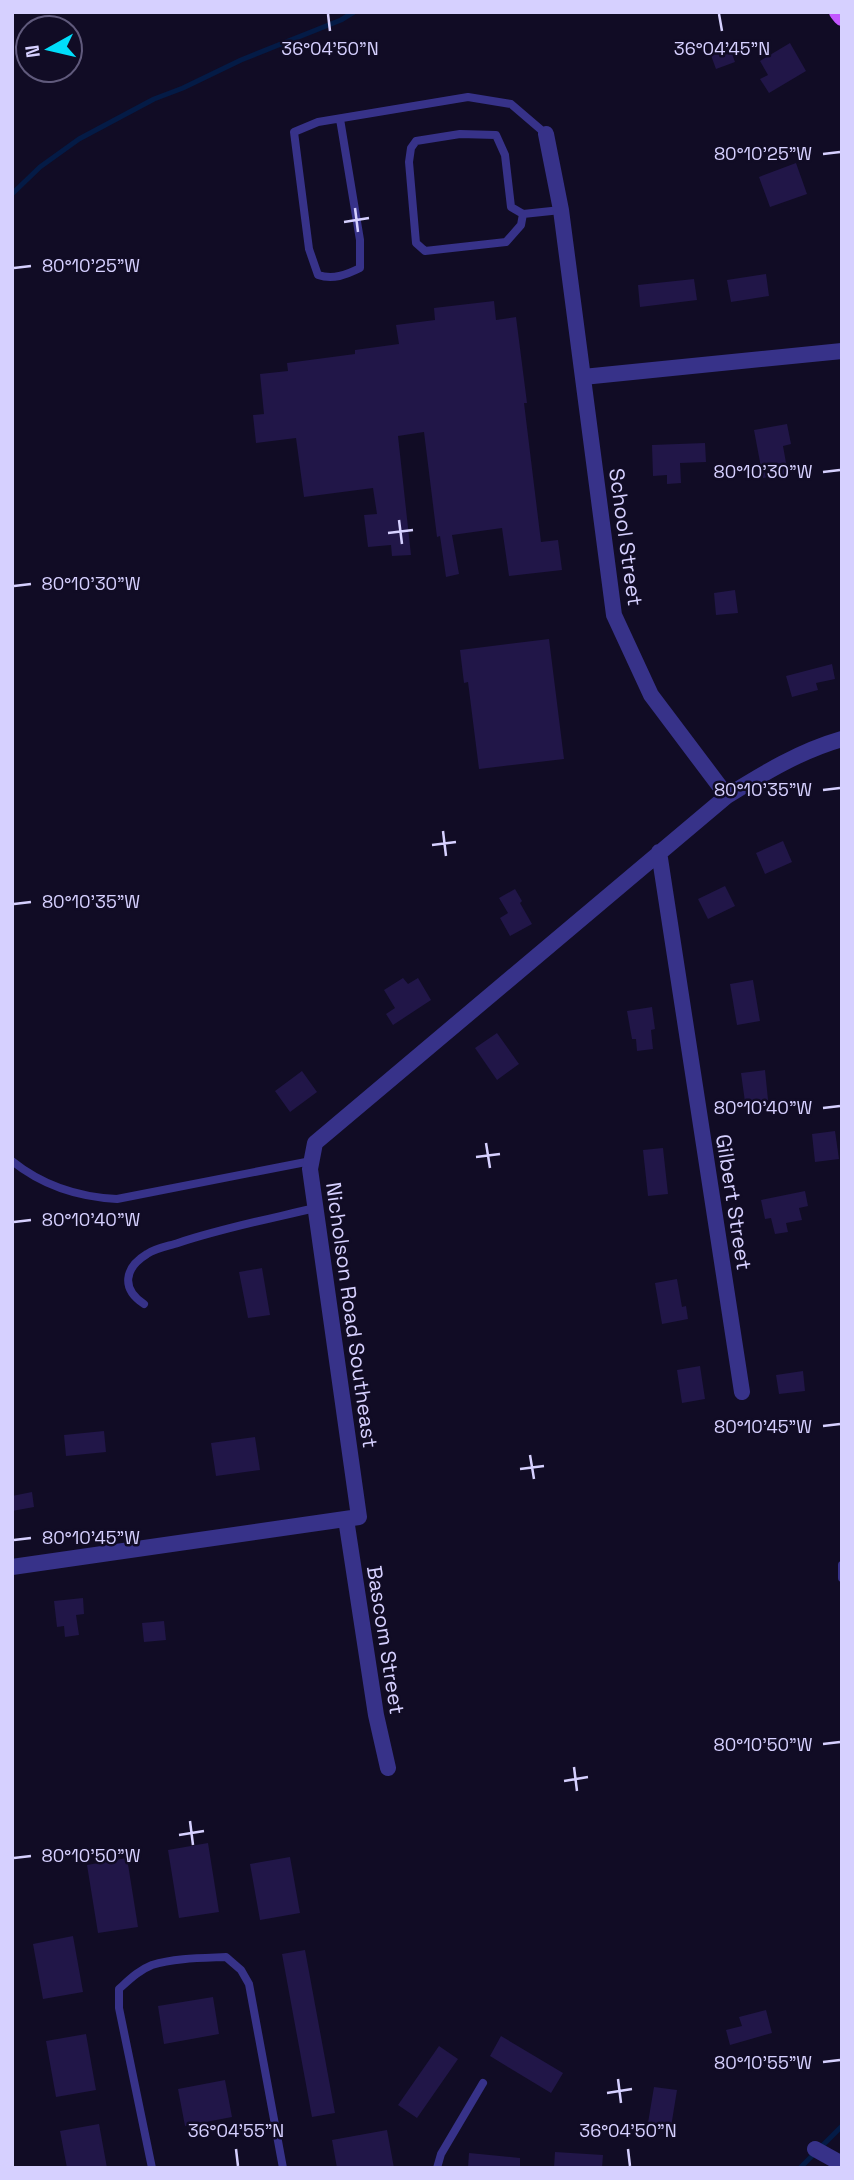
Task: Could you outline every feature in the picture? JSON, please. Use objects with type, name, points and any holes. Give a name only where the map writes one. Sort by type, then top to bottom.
[{"type":"main road","points":[[838,12],[842,18]]},
{"type":"street","name":"School Street","points":[[546,134],[561,210],[614,615],[651,695],[727,796]]},
{"type":"street","points":[[583,377],[842,351]]},
{"type":"street","name":"Nicholson Road Southeast","points":[[345,1519],[359,1517],[310,1169],[315,1143],[727,796],[770,769],[819,746],[842,739]]},
{"type":"street","name":"Gilbert Street","points":[[659,852],[742,1392]]},
{"type":"street","points":[[12,1567],[345,1519]]},
{"type":"street","name":"Bascom Street","points":[[345,1519],[376,1715],[388,1768]]},
{"type":"street","points":[[815,2149],[842,2164]]},
{"type":"lane","points":[[340,119],[360,240],[360,268],[328,279],[318,275],[309,249],[294,132],[318,122],[468,97],[511,104],[546,134]]},
{"type":"lane","points":[[523,214],[521,225],[506,242],[425,251],[415,243],[409,162],[411,148],[416,141],[449,136],[496,135],[505,156],[512,207],[523,214],[561,210]]},
{"type":"lane","points":[[12,1161],[50,1185],[73,1194],[88,1198],[117,1199],[311,1161]]},
{"type":"lane","points":[[144,1304],[127,1288],[127,1279],[133,1268],[148,1254],[208,1233],[315,1208]]},
{"type":"lane","points":[[842,1565],[842,1578]]},
{"type":"lane","points":[[152,2168],[119,2008],[119,1989],[133,1976],[151,1966],[226,1957],[242,1970],[249,1984],[283,2168]]},
{"type":"lane","points":[[437,2168],[441,2154],[483,2083]]},
{"type":"building","points":[[728,43],[735,62],[716,69],[709,50]]},
{"type":"building","points":[[790,43],[806,71],[769,93],[760,79],[768,75],[760,61]]},
{"type":"building","points":[[796,163],[807,194],[770,207],[759,177]]},
{"type":"building","points":[[766,274],[769,296],[731,302],[727,280]]},
{"type":"building","points":[[694,279],[697,300],[640,307],[638,285]]},
{"type":"building","points":[[494,301],[496,320],[516,317],[541,542],[558,540],[562,570],[509,576],[502,528],[452,535],[459,574],[446,577],[440,536],[437,537],[424,432],[398,436],[411,555],[392,556],[391,545],[368,547],[364,515],[377,514],[373,488],[304,497],[296,438],[256,443],[253,415],[264,414],[260,374],[288,371],[287,363],[355,354],[355,350],[399,344],[396,325],[435,320],[434,308]]},
{"type":"building","points":[[787,424],[791,444],[783,446],[788,474],[763,478],[754,430]]},
{"type":"building","points":[[705,443],[706,462],[680,463],[681,483],[667,484],[667,475],[653,476],[652,445]]},
{"type":"building","points":[[735,590],[738,613],[716,615],[714,593]]},
{"type":"building","points":[[549,639],[564,759],[479,769],[468,682],[464,683],[460,650]]},
{"type":"building","points":[[832,664],[835,679],[816,683],[818,690],[792,697],[786,676]]},
{"type":"building","points":[[783,841],[792,862],[765,874],[756,853]]},
{"type":"building","points":[[725,886],[735,906],[708,919],[698,899]]},
{"type":"building","points":[[515,889],[532,924],[510,936],[500,918],[508,913],[499,898]]},
{"type":"building","points":[[403,978],[408,984],[418,978],[431,1000],[393,1025],[386,1014],[395,1008],[384,990]]},
{"type":"building","points":[[753,980],[760,1021],[737,1025],[730,984]]},
{"type":"building","points":[[652,1007],[655,1029],[651,1030],[653,1049],[637,1051],[627,1011]]},
{"type":"building","points":[[497,1033],[519,1064],[497,1080],[475,1048]]},
{"type":"building","points":[[765,1070],[768,1100],[745,1102],[741,1073]]},
{"type":"building","points":[[302,1071],[317,1092],[290,1112],[275,1091]]},
{"type":"building","points":[[835,1131],[839,1159],[815,1162],[812,1134]]},
{"type":"building","points":[[663,1148],[668,1194],[648,1196],[643,1150]]},
{"type":"building","points":[[805,1191],[808,1206],[799,1208],[802,1220],[786,1223],[788,1232],[775,1234],[771,1218],[765,1219],[761,1200]]},
{"type":"building","points":[[262,1268],[270,1315],[248,1318],[239,1272]]},
{"type":"building","points":[[677,1279],[682,1307],[686,1306],[688,1319],[662,1324],[655,1283]]},
{"type":"building","points":[[700,1366],[705,1399],[682,1403],[677,1370]]},
{"type":"building","points":[[803,1371],[805,1391],[779,1394],[776,1375]]},
{"type":"building","points":[[104,1431],[106,1452],[66,1456],[64,1435]]},
{"type":"building","points":[[255,1437],[260,1470],[216,1476],[211,1443]]},
{"type":"building","points":[[32,1492],[34,1507],[12,1511],[12,1496]]},
{"type":"building","points":[[83,1598],[84,1614],[76,1615],[79,1635],[65,1637],[64,1626],[57,1627],[54,1601]]},
{"type":"building","points":[[164,1621],[166,1640],[144,1642],[142,1623]]},
{"type":"building","points":[[208,1843],[219,1912],[179,1918],[168,1850]]},
{"type":"building","points":[[290,1857],[300,1913],[260,1920],[250,1864]]},
{"type":"building","points":[[127,1858],[138,1927],[98,1933],[87,1865]]},
{"type":"building","points":[[73,1936],[83,1992],[43,1999],[33,1944]]},
{"type":"building","points":[[305,1950],[335,2113],[312,2117],[282,1954]]},
{"type":"building","points":[[213,1997],[219,2034],[164,2044],[158,2006]]},
{"type":"building","points":[[766,2010],[772,2033],[730,2045],[726,2030],[742,2026],[739,2017]]},
{"type":"building","points":[[86,2034],[96,2090],[56,2097],[46,2041]]},
{"type":"building","points":[[501,2036],[563,2073],[551,2093],[490,2056]]},
{"type":"building","points":[[439,2046],[458,2059],[417,2118],[398,2105]]},
{"type":"building","points":[[225,2080],[232,2117],[185,2126],[178,2089]]},
{"type":"building","points":[[654,2087],[677,2090],[671,2127],[648,2123]]},
{"type":"building","points":[[99,2124],[107,2168],[67,2168],[60,2131]]},
{"type":"building","points":[[387,2130],[394,2168],[337,2168],[332,2140]]},
{"type":"building","points":[[555,2152],[603,2155],[602,2168],[554,2168]]},
{"type":"building","points":[[469,2153],[520,2158],[520,2168],[468,2168]]},
{"type":"waterway","points":[[12,194],[40,167],[79,139],[154,99],[341,20],[354,12]]},
{"type":"waterway","points":[[800,2168],[842,2126]]}]
